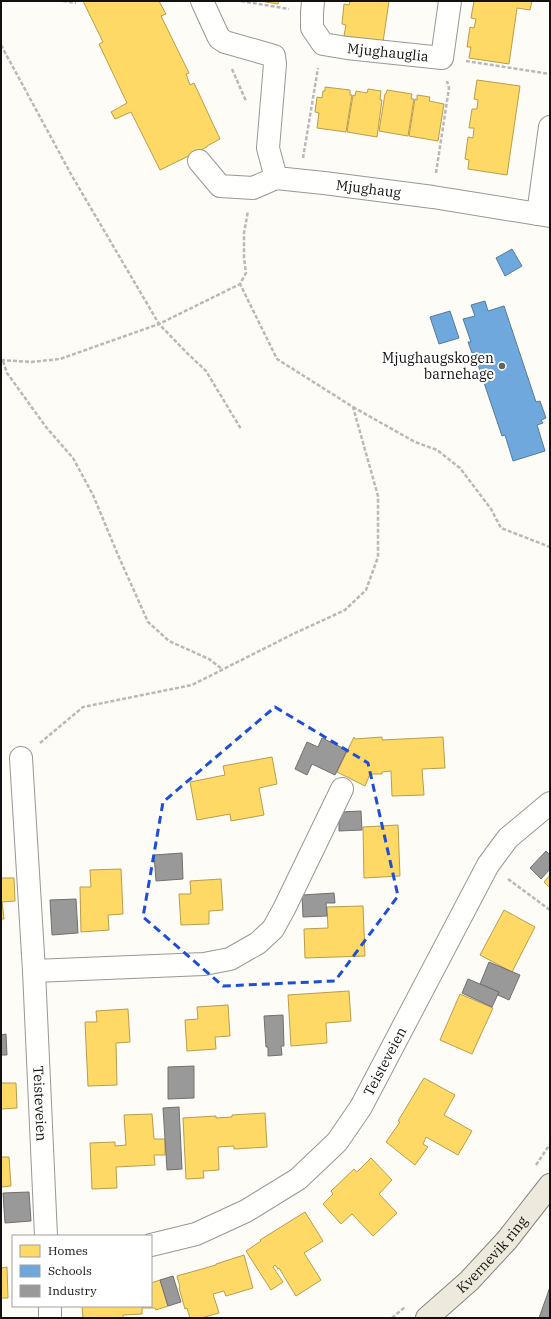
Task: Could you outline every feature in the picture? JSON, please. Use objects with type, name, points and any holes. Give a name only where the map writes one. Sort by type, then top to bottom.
[{"type":"main road","name":"Kvernevik ring","points":[[427,1318],[474,1276],[507,1240],[550,1185]]},
{"type":"street","points":[[199,161],[220,186],[253,188],[276,178],[268,148],[275,64],[274,56],[225,42],[219,38],[202,1]]},
{"type":"street","name":"Mjughauglia","points":[[323,44],[442,58],[450,1]]},
{"type":"street","points":[[312,7],[312,28],[323,44]]},
{"type":"street","points":[[544,215],[550,127]]},
{"type":"street","name":"Mjughaug","points":[[276,178],[324,182],[433,197],[544,215]]},
{"type":"street","name":"Teisteveien","points":[[21,758],[34,971],[46,1235]]},
{"type":"street","points":[[34,971],[204,964],[230,959],[258,943],[273,929],[284,909],[342,789]]},
{"type":"street","name":"Teisteveien","points":[[152,1245],[196,1234],[246,1211],[298,1179],[337,1142],[362,1107],[488,864],[508,838],[550,804]]},
{"type":"street","points":[[50,1307],[50,1318]]},
{"type":"path","points":[[63,1],[76,3]]},
{"type":"path","points":[[240,1],[312,7]]},
{"type":"path","points":[[225,42],[230,64],[247,102]]},
{"type":"path","points":[[299,181],[323,44]]},
{"type":"path","points":[[1,45],[72,176],[159,324],[206,370],[241,429]]},
{"type":"path","points":[[433,197],[449,88],[442,58],[550,74]]},
{"type":"path","points":[[222,669],[209,659],[169,641],[148,622],[93,495],[73,458],[46,427],[7,373],[2,360],[31,362],[60,359],[159,324],[240,284],[246,273],[244,258],[244,233],[253,188]]},
{"type":"path","points":[[240,284],[278,360],[353,407],[415,442],[437,450],[460,468],[491,509],[500,528],[550,547]]},
{"type":"path","points":[[21,758],[83,707],[192,685],[291,635],[345,610],[366,590],[378,557],[378,496],[353,407]]},
{"type":"path","points":[[488,864],[550,910]]},
{"type":"highlighted area","points":[[275,707],[368,763],[398,896],[335,981],[223,986],[143,917],[163,802]]},
{"type":"building: Homes","points":[[83,1],[159,1],[166,14],[161,16],[189,73],[186,74],[190,85],[194,83],[220,139],[160,170],[131,112],[115,119],[111,112],[127,103],[99,44],[103,42]]},
{"type":"building: Homes","points":[[260,1],[279,1],[278,4]]},
{"type":"building: Homes","points":[[350,1],[389,1],[383,42],[344,36],[346,25],[342,24],[344,4],[349,5]]},
{"type":"building: Homes","points":[[474,1],[532,1],[530,10],[517,8],[509,64],[469,58],[471,47],[467,47],[470,27],[474,28],[476,19],[471,18]]},
{"type":"building: Homes","points":[[477,80],[520,86],[507,175],[468,169],[469,160],[465,159],[468,137],[473,138],[474,128],[469,128],[472,109],[477,109],[478,100],[474,99]]},
{"type":"building: Homes","points":[[325,87],[350,90],[350,95],[352,95],[346,132],[317,128],[319,113],[315,112],[317,97],[322,98]]},
{"type":"building: Homes","points":[[368,89],[381,91],[380,100],[382,100],[377,137],[347,132],[353,95],[355,96],[356,91],[367,93]]},
{"type":"building: Homes","points":[[387,90],[412,94],[411,99],[414,99],[408,136],[379,131]]},
{"type":"building: Homes","points":[[417,95],[430,97],[429,101],[444,104],[438,141],[409,136]]},
{"type":"building: Homes","points":[[354,737],[355,739],[382,737],[382,740],[443,737],[445,768],[422,769],[424,795],[392,796],[391,771],[382,772],[382,774],[370,774],[365,786],[337,772]]},
{"type":"building: Homes","points":[[272,757],[277,784],[259,788],[264,815],[231,821],[230,814],[197,820],[190,782],[225,775],[223,766]]},
{"type":"building: Homes","points":[[398,825],[400,876],[364,878],[363,827]]},
{"type":"building: Homes","points":[[121,869],[123,914],[108,915],[109,930],[81,932],[80,887],[91,887],[90,870]]},
{"type":"building: Homes","points":[[550,875],[550,888],[544,882]]},
{"type":"building: Homes","points":[[1,878],[14,878],[15,901],[2,902],[4,919],[1,919]]},
{"type":"building: Homes","points":[[221,879],[223,910],[209,911],[209,924],[181,925],[179,894],[191,894],[190,881]]},
{"type":"building: Homes","points":[[363,906],[365,956],[305,958],[304,929],[328,928],[327,907]]},
{"type":"building: Homes","points":[[504,910],[535,927],[512,972],[480,955]]},
{"type":"building: Homes","points":[[349,991],[351,1021],[326,1023],[327,1043],[291,1046],[288,995]]},
{"type":"building: Homes","points":[[460,994],[493,1008],[472,1054],[440,1040]]},
{"type":"building: Homes","points":[[228,1005],[230,1036],[215,1037],[216,1049],[187,1051],[185,1020],[198,1019],[197,1007]]},
{"type":"building: Homes","points":[[128,1009],[130,1042],[116,1043],[117,1085],[88,1086],[85,1022],[97,1022],[96,1011]]},
{"type":"building: Homes","points":[[424,1078],[455,1095],[444,1115],[472,1131],[458,1155],[426,1137],[423,1144],[428,1147],[415,1165],[386,1142],[400,1122],[398,1121]]},
{"type":"building: Homes","points":[[1,1083],[16,1083],[17,1108],[1,1109]]},
{"type":"building: Homes","points":[[265,1113],[267,1147],[234,1149],[234,1146],[218,1147],[219,1170],[203,1171],[204,1178],[186,1179],[183,1118],[216,1116],[216,1118],[232,1117],[232,1115]]},
{"type":"building: Homes","points":[[152,1114],[154,1139],[165,1139],[165,1155],[154,1155],[155,1165],[116,1167],[117,1188],[92,1189],[90,1143],[115,1142],[115,1146],[126,1145],[124,1115]]},
{"type":"building: Homes","points":[[1,1157],[9,1157],[11,1186],[1,1187]]},
{"type":"building: Homes","points":[[371,1158],[392,1180],[379,1194],[397,1213],[373,1236],[352,1214],[341,1224],[323,1204],[333,1194],[331,1191],[354,1169],[357,1172]]},
{"type":"building: Homes","points":[[305,1212],[323,1241],[304,1253],[321,1280],[296,1296],[279,1268],[278,1269],[275,1265],[273,1267],[283,1282],[271,1290],[246,1251],[261,1241],[260,1240]]},
{"type":"building: Homes","points":[[244,1255],[253,1288],[226,1296],[224,1291],[213,1294],[219,1313],[201,1318],[190,1318],[187,1308],[185,1309],[177,1276]]},
{"type":"building: Homes","points":[[7,1267],[8,1298],[1,1298],[1,1268]]},
{"type":"building: Homes","points":[[160,1280],[168,1306],[156,1310],[155,1308],[142,1308],[142,1314],[123,1315],[123,1318],[83,1318],[82,1307],[152,1307],[152,1283]]},
{"type":"building: Schools","points":[[512,249],[522,266],[505,276],[496,258]]},
{"type":"building: Schools","points":[[485,301],[488,311],[504,306],[536,402],[540,401],[546,418],[541,420],[543,423],[537,425],[545,451],[513,461],[505,435],[502,436],[474,353],[472,353],[468,342],[471,342],[463,319],[475,316],[471,305]]},
{"type":"building: Schools","points":[[450,311],[459,338],[439,344],[430,317]]},
{"type":"building: Industry","points":[[322,738],[347,750],[335,775],[312,764],[307,775],[295,769],[307,742],[318,747]]},
{"type":"building: Industry","points":[[361,811],[362,830],[339,831],[339,812]]},
{"type":"building: Industry","points":[[546,851],[550,855],[550,869],[541,879],[530,868]]},
{"type":"building: Industry","points":[[182,853],[183,879],[156,881],[154,855]]},
{"type":"building: Industry","points":[[334,893],[335,903],[326,903],[327,916],[303,917],[302,895]]},
{"type":"building: Industry","points":[[76,899],[78,933],[52,935],[50,900]]},
{"type":"building: Industry","points":[[489,962],[520,975],[509,1000],[498,995],[499,992],[480,984]]},
{"type":"building: Industry","points":[[468,979],[499,992],[492,1007],[462,993]]},
{"type":"building: Industry","points":[[283,1015],[284,1046],[281,1046],[282,1055],[268,1056],[264,1016]]},
{"type":"building: Industry","points":[[6,1034],[7,1055],[1,1055],[1,1035]]},
{"type":"building: Industry","points":[[194,1066],[194,1098],[168,1099],[168,1067]]},
{"type":"building: Industry","points":[[179,1107],[182,1169],[167,1170],[163,1108]]},
{"type":"building: Industry","points":[[29,1192],[31,1221],[5,1223],[3,1193]]},
{"type":"building: Industry","points":[[173,1276],[181,1302],[168,1306],[160,1280]]},
{"type":"building: Industry","points":[[550,1287],[550,1318],[539,1318]]},
{"type":"place","name":"Mjughaugskogen barnehage","points":[[502,366]]}]
